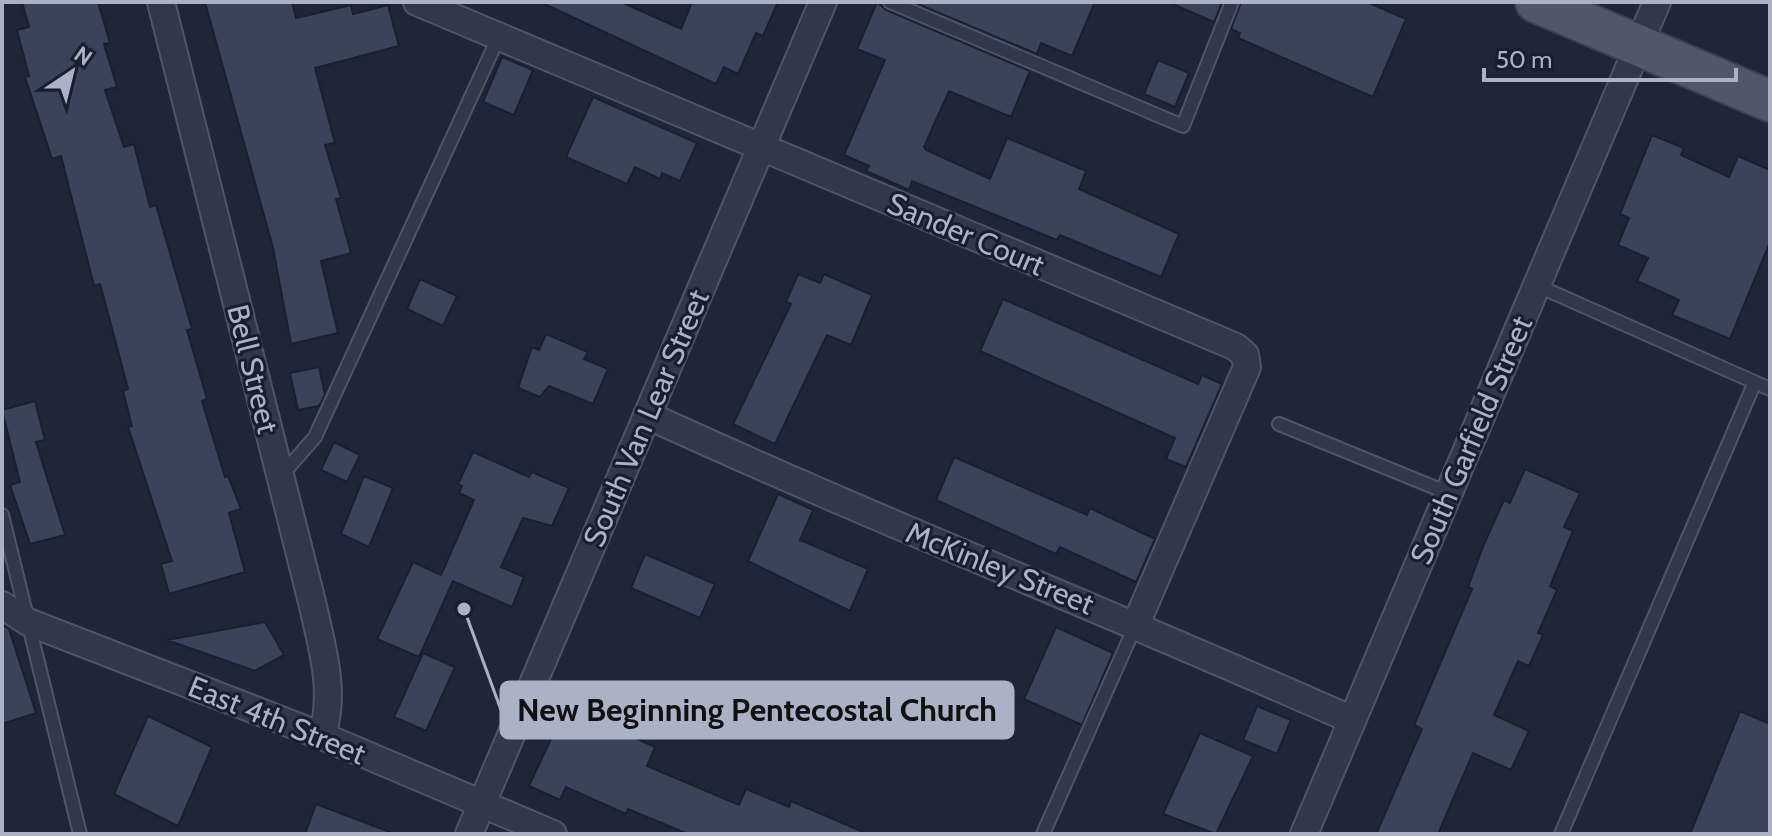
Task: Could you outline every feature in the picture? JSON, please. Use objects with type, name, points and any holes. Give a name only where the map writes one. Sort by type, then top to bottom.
[{"type":"main road","points":[[1536,2],[1770,101]]},
{"type":"street","name":"Bell Street","points":[[161,2],[330,687],[329,712],[322,736]]},
{"type":"street","name":"Sander Court","points":[[417,2],[1236,347],[1245,355],[1247,367],[1136,624]]},
{"type":"street","name":"South Van Lear Street","points":[[469,834],[823,2]]},
{"type":"street","name":"South Garfield Street","points":[[1304,834],[1657,2]]},
{"type":"street","name":"McKinley Street","points":[[647,415],[800,485],[1136,624],[1352,720]]},
{"type":"street","name":"East 4th Street","points":[[2,605],[28,622],[322,736],[553,834]]},
{"type":"lane","points":[[890,2],[1183,126],[1232,2]]},
{"type":"lane","points":[[280,477],[315,437],[499,36]]},
{"type":"lane","points":[[1536,285],[1770,389]]},
{"type":"lane","points":[[1561,834],[1755,382]]},
{"type":"lane","points":[[1279,424],[1448,493]]},
{"type":"lane","points":[[2,515],[80,834]]},
{"type":"lane","points":[[1043,834],[1136,624]]},
{"type":"building","points":[[22,2],[98,2],[110,43],[104,44],[117,87],[105,90],[124,147],[134,144],[150,207],[156,205],[192,329],[187,330],[207,399],[202,401],[225,477],[228,476],[241,509],[229,513],[245,572],[169,594],[161,564],[172,561],[128,427],[132,426],[123,391],[128,389],[100,284],[94,286],[61,156],[52,159],[25,77],[29,76],[17,30],[29,27]]},
{"type":"building","points":[[205,2],[292,2],[296,18],[351,5],[353,14],[388,5],[399,46],[315,68],[335,143],[325,145],[341,198],[336,199],[351,253],[321,261],[338,333],[291,344],[273,248]]},
{"type":"building","points":[[540,2],[621,2],[681,29],[692,2],[778,2],[763,36],[756,33],[738,74],[724,67],[716,84]]},
{"type":"building","points":[[877,2],[886,10],[1030,71],[1011,117],[949,91],[924,147],[926,150],[990,179],[1007,138],[1086,171],[1079,189],[1179,234],[1161,277],[1060,235],[1057,240],[912,181],[909,190],[866,171],[869,166],[844,155],[885,60],[857,49]]},
{"type":"building","points":[[913,2],[1095,2],[1072,56],[1041,43],[1037,54]]},
{"type":"building","points":[[1168,2],[1222,2],[1214,22]]},
{"type":"building","points":[[1241,2],[1367,2],[1406,19],[1373,97],[1238,38],[1240,33],[1231,29]]},
{"type":"building","points":[[502,57],[533,70],[514,115],[483,102]]},
{"type":"building","points":[[1158,60],[1189,73],[1175,107],[1144,94]]},
{"type":"building","points":[[593,97],[697,143],[680,181],[662,173],[660,179],[635,167],[627,184],[566,157]]},
{"type":"building","points":[[1652,135],[1684,148],[1681,155],[1729,177],[1738,156],[1770,170],[1770,242],[1730,339],[1672,315],[1679,300],[1637,281],[1648,258],[1618,245],[1629,218],[1620,214]]},
{"type":"building","points":[[798,274],[820,283],[824,274],[872,295],[851,345],[827,335],[775,444],[733,424],[791,304],[786,302]]},
{"type":"building","points":[[420,279],[457,296],[443,326],[407,309]]},
{"type":"building","points":[[1003,299],[1198,384],[1202,375],[1222,384],[1186,467],[1166,459],[1175,438],[980,351]]},
{"type":"building","points":[[546,334],[588,352],[584,359],[608,369],[593,404],[549,386],[540,397],[518,388],[532,347],[539,350]]},
{"type":"building","points":[[319,367],[325,395],[319,406],[298,410],[290,373]]},
{"type":"building","points":[[35,401],[45,440],[36,442],[65,535],[30,544],[10,485],[20,482],[2,410]]},
{"type":"building","points":[[334,442],[360,455],[347,482],[321,470]]},
{"type":"building","points":[[473,452],[529,477],[532,472],[569,488],[552,526],[523,518],[501,567],[524,577],[512,607],[453,581],[419,657],[377,639],[413,562],[441,575],[474,500],[459,493],[462,486],[458,484]]},
{"type":"building","points":[[954,457],[1087,515],[1090,508],[1155,539],[1136,582],[1060,547],[1056,554],[936,500]]},
{"type":"building","points":[[1525,469],[1580,493],[1564,527],[1573,531],[1550,586],[1557,590],[1538,633],[1543,635],[1529,666],[1518,661],[1494,715],[1529,731],[1511,770],[1473,753],[1438,834],[1376,834],[1422,729],[1414,725],[1472,589],[1468,587],[1484,544],[1504,500],[1510,503]]},
{"type":"building","points":[[364,476],[393,488],[369,547],[341,534]]},
{"type":"building","points":[[778,494],[813,510],[800,540],[868,569],[850,611],[748,561]]},
{"type":"building","points":[[645,554],[715,584],[700,618],[631,588]]},
{"type":"building","points":[[265,622],[284,655],[255,671],[167,640]]},
{"type":"building","points":[[2,625],[9,629],[36,713],[2,724]]},
{"type":"building","points":[[1056,627],[1113,653],[1082,725],[1024,699]]},
{"type":"building","points":[[423,653],[455,667],[426,731],[394,717]]},
{"type":"building","points":[[582,702],[614,716],[609,726],[655,747],[647,766],[739,805],[746,789],[789,807],[791,801],[868,834],[688,834],[628,809],[626,814],[566,787],[560,800],[529,786],[558,724],[569,729]]},
{"type":"building","points":[[1257,706],[1291,720],[1277,754],[1243,740]]},
{"type":"building","points":[[1740,711],[1770,724],[1770,834],[1690,834]]},
{"type":"building","points":[[148,716],[212,747],[178,826],[114,794]]},
{"type":"building","points":[[1200,733],[1253,756],[1216,834],[1163,814]]},
{"type":"building","points":[[316,804],[390,832],[305,834]]},
{"type":"place","name":"New Beginning Pentecostal Church","points":[[464,609]]}]
